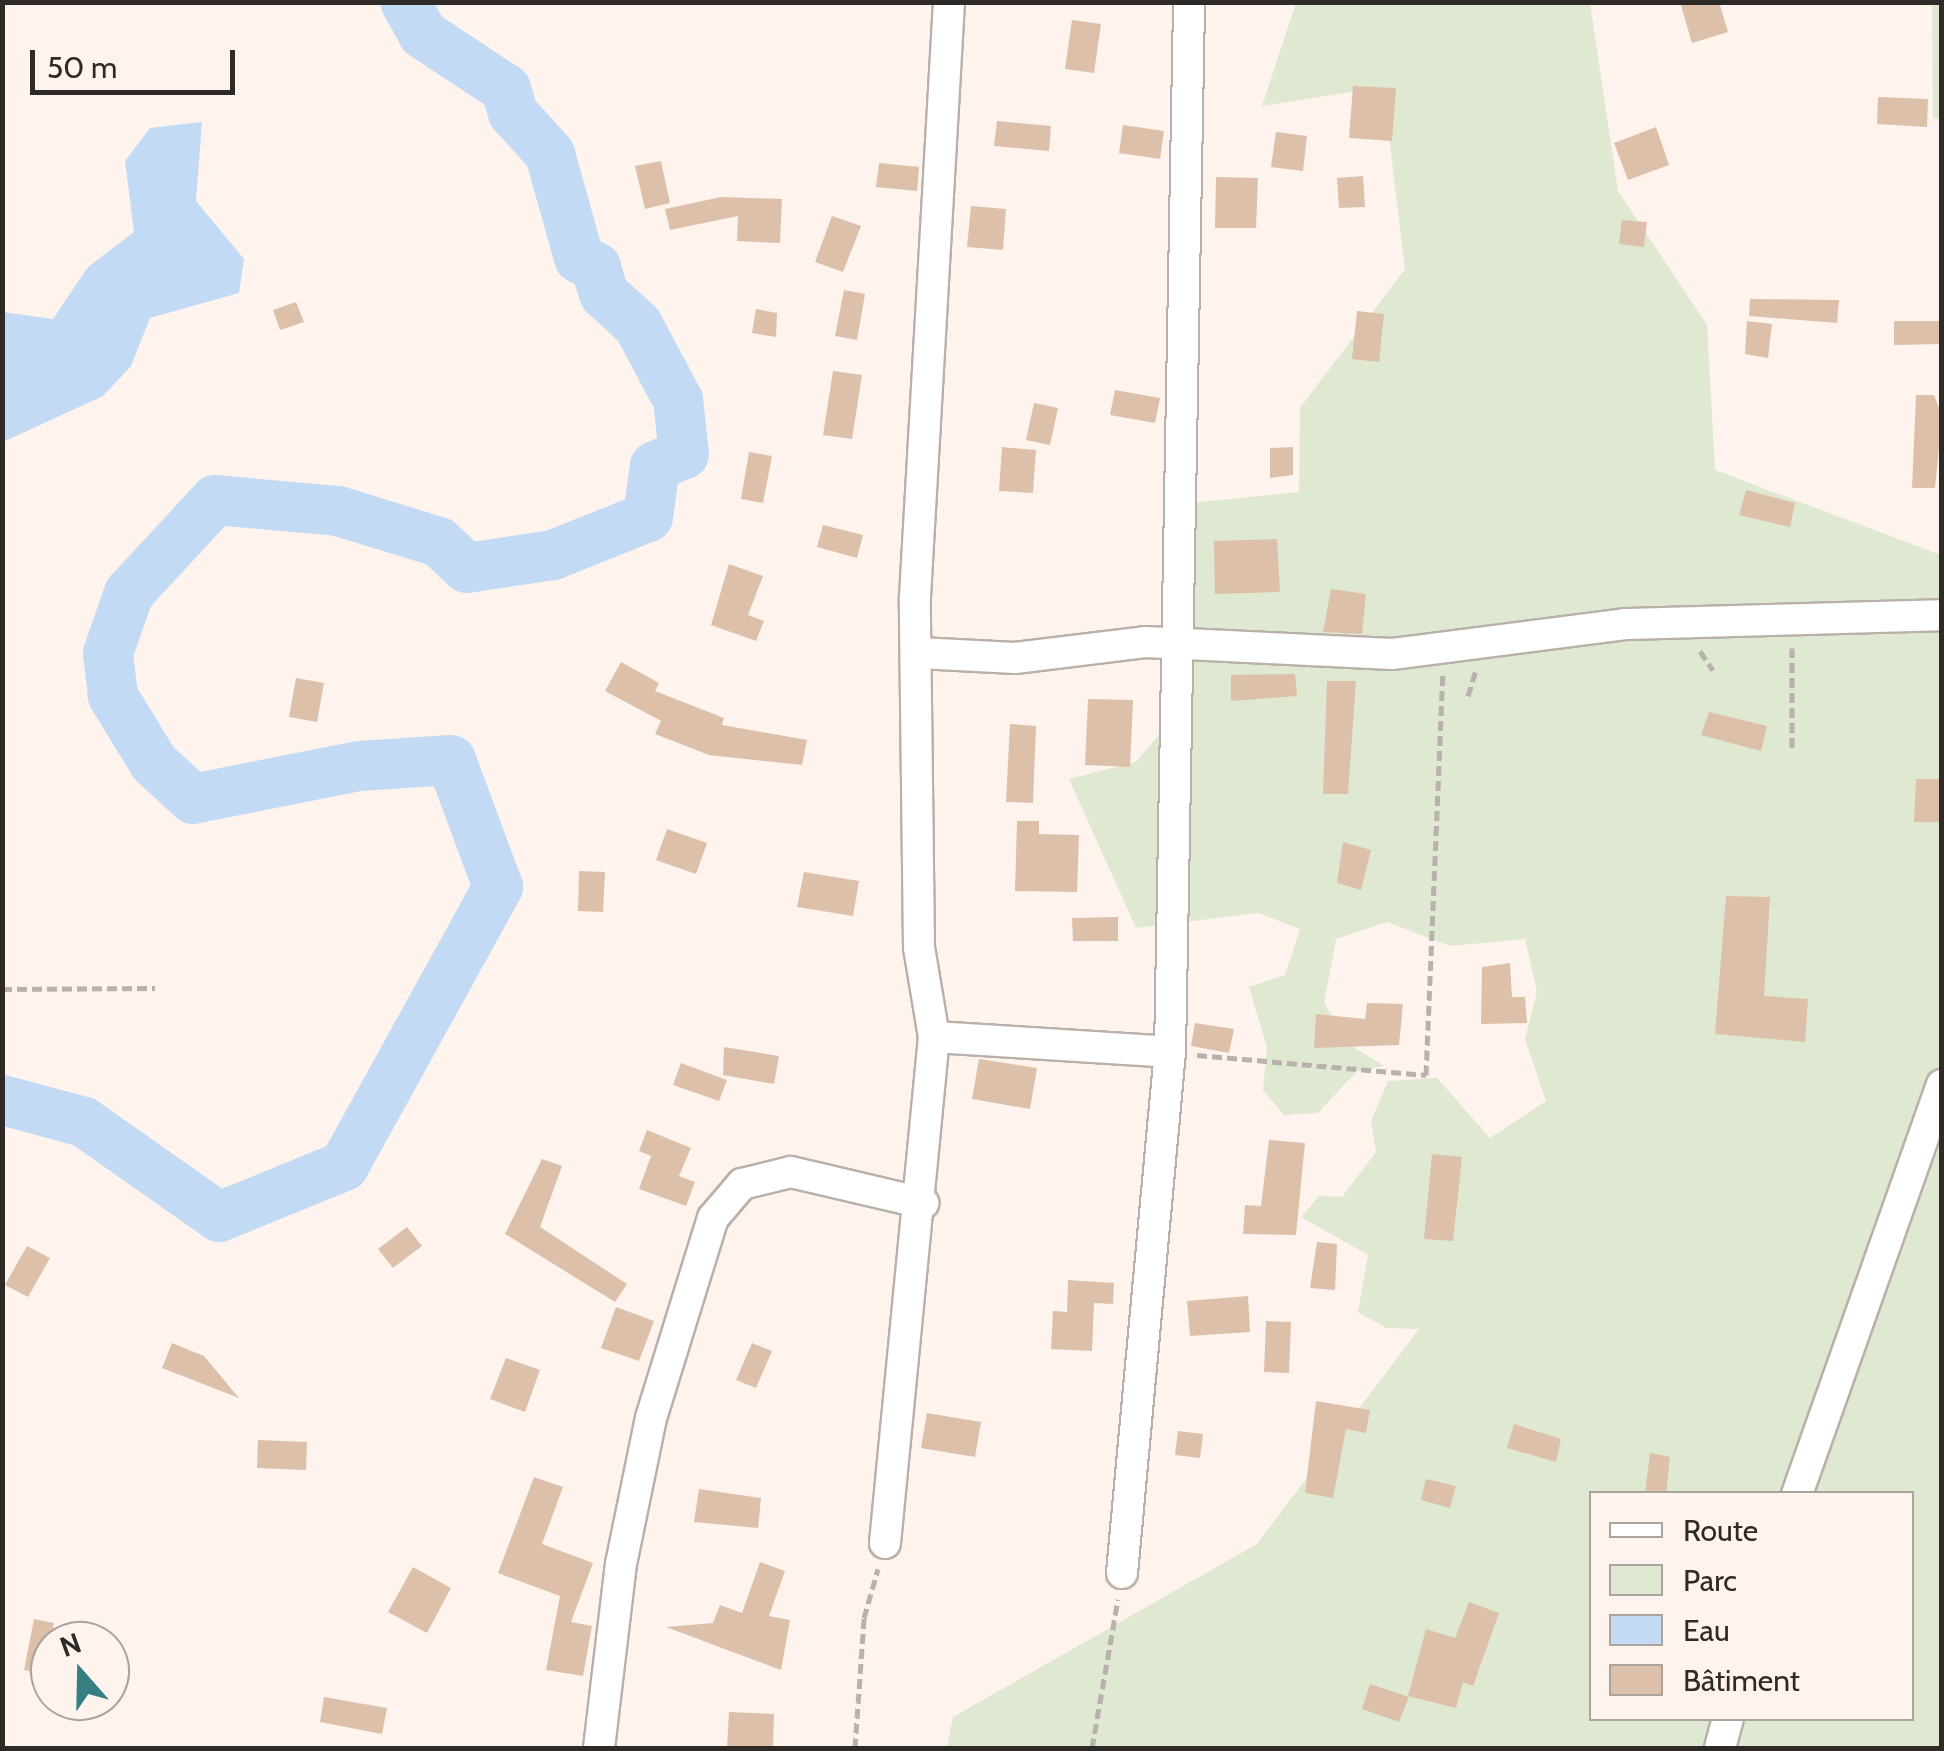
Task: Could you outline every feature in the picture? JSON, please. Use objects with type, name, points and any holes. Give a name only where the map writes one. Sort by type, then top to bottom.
[{"type":"street","points":[[885,1544],[923,1203],[934,1037],[918,947],[918,530],[949,2]]},
{"type":"street","points":[[1122,1572],[1170,1052],[1189,2]]},
{"type":"street","points":[[920,653],[1015,658],[1177,643],[1294,654],[1458,646],[1792,615],[1942,615]]},
{"type":"street","points":[[934,1037],[1170,1052]]},
{"type":"street","points":[[1798,1491],[1942,1085]]},
{"type":"street","points":[[599,1748],[628,1527],[707,1227],[742,1184],[790,1172],[923,1203]]},
{"type":"street","points":[[1720,1748],[1727,1721]]},
{"type":"path","points":[[1792,615],[1792,752]]},
{"type":"path","points":[[1170,1052],[1426,1076],[1445,761],[1435,716],[1458,646]]},
{"type":"path","points":[[2,989],[156,988]]},
{"type":"path","points":[[855,1748],[864,1618],[885,1544]]},
{"type":"path","points":[[1092,1748],[1122,1572]]},
{"type":"green space","points":[[1296,3],[1590,3],[1618,191],[1707,325],[1715,470],[1941,555],[1941,1748],[947,1748],[953,1717],[1257,1544],[1419,1329],[1386,1328],[1358,1312],[1368,1255],[1301,1217],[1319,1196],[1342,1197],[1376,1152],[1371,1121],[1388,1081],[1437,1078],[1490,1138],[1546,1101],[1525,1039],[1537,992],[1525,939],[1450,946],[1387,922],[1336,939],[1324,1003],[1347,1043],[1384,1066],[1357,1071],[1318,1113],[1284,1115],[1263,1090],[1267,1047],[1249,987],[1285,975],[1300,929],[1258,913],[1136,928],[1069,779],[1136,762],[1185,704],[1191,503],[1299,492],[1300,408],[1405,269],[1383,87],[1262,106]]},
{"type":"green space","points":[[1932,3],[1941,3],[1941,119],[1933,119]]},
{"type":"water","points":[[202,122],[196,201],[244,259],[239,293],[150,318],[131,366],[103,396],[3,442],[3,312],[53,319],[88,267],[134,232],[125,161],[150,128]]},
{"type":"building","points":[[1680,2],[1719,2],[1728,32],[1692,43]]},
{"type":"building","points":[[1072,20],[1101,24],[1094,73],[1065,69]]},
{"type":"building","points":[[1353,86],[1396,88],[1392,141],[1349,138]]},
{"type":"building","points":[[1878,97],[1928,99],[1927,127],[1877,124]]},
{"type":"building","points":[[997,121],[1051,126],[1049,151],[994,146]]},
{"type":"building","points":[[1123,125],[1164,131],[1160,159],[1119,153]]},
{"type":"building","points":[[1656,127],[1669,165],[1628,180],[1614,143]]},
{"type":"building","points":[[1276,132],[1307,136],[1303,171],[1271,167]]},
{"type":"building","points":[[661,161],[670,203],[645,209],[635,166]]},
{"type":"building","points":[[879,163],[919,167],[917,191],[876,187]]},
{"type":"building","points":[[1363,176],[1365,207],[1339,208],[1337,178]]},
{"type":"building","points":[[1216,177],[1258,178],[1256,228],[1215,228]]},
{"type":"building","points":[[721,197],[782,199],[780,243],[737,241],[738,216],[670,230],[665,209]]},
{"type":"building","points":[[971,206],[1006,209],[1003,250],[967,247]]},
{"type":"building","points":[[832,216],[861,226],[843,272],[815,262]]},
{"type":"building","points":[[1622,220],[1647,222],[1644,247],[1619,244]]},
{"type":"building","points":[[844,290],[865,294],[857,340],[835,336]]},
{"type":"building","points":[[1750,299],[1839,300],[1837,323],[1749,316]]},
{"type":"building","points":[[296,302],[304,322],[280,330],[273,310]]},
{"type":"building","points":[[756,309],[777,313],[776,337],[752,333]]},
{"type":"building","points":[[1357,311],[1384,314],[1379,362],[1352,359]]},
{"type":"building","points":[[1747,321],[1772,324],[1768,358],[1745,354]]},
{"type":"building","points":[[1894,321],[1942,321],[1942,344],[1894,345]]},
{"type":"building","points":[[833,371],[862,375],[852,439],[823,435]]},
{"type":"building","points":[[1115,390],[1160,398],[1155,423],[1110,415]]},
{"type":"building","points":[[1916,395],[1934,395],[1942,416],[1935,488],[1912,488]]},
{"type":"building","points":[[1034,403],[1058,408],[1050,445],[1026,440]]},
{"type":"building","points":[[1002,447],[1036,450],[1033,493],[999,491]]},
{"type":"building","points":[[1293,447],[1293,475],[1270,478],[1270,448]]},
{"type":"building","points":[[749,452],[772,456],[763,503],[741,499]]},
{"type":"building","points":[[1746,490],[1795,503],[1790,527],[1739,515]]},
{"type":"building","points":[[823,525],[863,535],[857,558],[817,547]]},
{"type":"building","points":[[1277,539],[1280,592],[1215,594],[1214,541]]},
{"type":"building","points":[[729,564],[763,576],[748,615],[764,621],[756,641],[711,625]]},
{"type":"building","points":[[1331,589],[1366,594],[1362,634],[1323,632]]},
{"type":"building","points":[[621,662],[659,683],[655,691],[724,718],[722,725],[807,740],[802,765],[709,755],[655,734],[661,721],[605,691]]},
{"type":"building","points":[[1295,674],[1297,696],[1231,701],[1231,675]]},
{"type":"building","points":[[296,678],[324,683],[317,722],[289,717]]},
{"type":"building","points":[[1327,681],[1356,681],[1348,794],[1323,794]]},
{"type":"building","points":[[1088,699],[1133,700],[1130,767],[1085,765]]},
{"type":"building","points":[[1709,712],[1767,726],[1761,751],[1701,735]]},
{"type":"building","points":[[1010,724],[1036,726],[1033,803],[1006,802]]},
{"type":"building","points":[[1916,779],[1942,779],[1942,822],[1914,822]]},
{"type":"building","points":[[1017,821],[1039,821],[1039,834],[1079,835],[1077,892],[1015,891]]},
{"type":"building","points":[[667,829],[707,843],[696,874],[656,860]]},
{"type":"building","points":[[1343,842],[1371,850],[1361,890],[1337,883]]},
{"type":"building","points":[[579,871],[605,872],[603,912],[578,911]]},
{"type":"building","points":[[804,872],[859,881],[853,916],[797,907]]},
{"type":"building","points":[[1726,896],[1770,897],[1764,996],[1808,999],[1805,1042],[1715,1034]]},
{"type":"building","points":[[1118,917],[1118,941],[1073,941],[1072,918]]},
{"type":"building","points":[[1510,963],[1512,997],[1525,997],[1527,1023],[1481,1024],[1482,967]]},
{"type":"building","points":[[1367,1003],[1403,1004],[1399,1045],[1314,1048],[1316,1014],[1365,1019]]},
{"type":"building","points":[[1195,1023],[1234,1029],[1229,1053],[1191,1046]]},
{"type":"building","points":[[724,1047],[779,1056],[774,1084],[723,1075]]},
{"type":"building","points":[[979,1059],[1037,1068],[1030,1109],[972,1099]]},
{"type":"building","points":[[681,1063],[727,1080],[719,1101],[673,1085]]},
{"type":"building","points":[[647,1130],[691,1148],[679,1176],[695,1182],[686,1206],[639,1189],[651,1156],[639,1151]]},
{"type":"building","points":[[1269,1140],[1305,1143],[1296,1235],[1243,1234],[1245,1205],[1261,1206]]},
{"type":"building","points":[[1432,1154],[1462,1157],[1453,1241],[1424,1239]]},
{"type":"building","points":[[542,1159],[562,1166],[540,1227],[627,1284],[615,1302],[505,1234]]},
{"type":"building","points":[[407,1227],[422,1246],[393,1268],[378,1249]]},
{"type":"building","points":[[1317,1242],[1337,1244],[1335,1290],[1310,1288]]},
{"type":"building","points":[[27,1246],[50,1258],[28,1297],[5,1285]]},
{"type":"building","points":[[1068,1280],[1114,1283],[1113,1304],[1094,1303],[1092,1351],[1051,1349],[1053,1311],[1067,1312]]},
{"type":"building","points":[[1248,1296],[1250,1332],[1190,1336],[1187,1301]]},
{"type":"building","points":[[616,1307],[654,1321],[639,1361],[601,1348]]},
{"type":"building","points":[[1266,1321],[1291,1322],[1289,1373],[1264,1372]]},
{"type":"building","points":[[172,1343],[204,1356],[239,1398],[162,1368]]},
{"type":"building","points":[[752,1343],[772,1351],[756,1388],[736,1380]]},
{"type":"building","points":[[506,1358],[540,1370],[525,1412],[490,1399]]},
{"type":"building","points":[[1316,1401],[1370,1410],[1366,1433],[1346,1429],[1333,1498],[1305,1493]]},
{"type":"building","points":[[927,1413],[981,1422],[975,1457],[921,1448]]},
{"type":"building","points":[[1514,1424],[1561,1439],[1556,1462],[1507,1448]]},
{"type":"building","points":[[1178,1431],[1203,1434],[1200,1458],[1175,1455]]},
{"type":"building","points":[[258,1440],[307,1442],[306,1470],[257,1468]]},
{"type":"building","points":[[1650,1453],[1670,1457],[1666,1491],[1645,1491]]},
{"type":"building","points":[[534,1477],[563,1487],[542,1544],[593,1563],[571,1622],[592,1626],[583,1676],[546,1670],[560,1596],[498,1573]]},
{"type":"building","points":[[1426,1479],[1456,1486],[1450,1508],[1421,1500]]},
{"type":"building","points":[[699,1489],[761,1498],[758,1528],[694,1522]]},
{"type":"building","points":[[760,1562],[785,1571],[769,1616],[790,1620],[781,1670],[666,1627],[713,1623],[720,1605],[742,1613]]},
{"type":"building","points":[[413,1567],[451,1588],[427,1633],[388,1612]]},
{"type":"building","points":[[1469,1602],[1499,1613],[1473,1686],[1463,1682],[1456,1708],[1408,1696],[1426,1629],[1455,1638]]},
{"type":"building","points":[[30,1639],[30,1671],[24,1670]]},
{"type":"building","points":[[1370,1684],[1409,1697],[1399,1722],[1362,1709]]},
{"type":"building","points":[[324,1697],[387,1708],[382,1734],[320,1722]]},
{"type":"building","points":[[729,1712],[774,1714],[773,1748],[727,1748]]},
{"type":"waterway","points":[[2,1100],[84,1122],[219,1217],[344,1166],[498,887],[451,760],[359,766],[193,799],[154,763],[113,696],[108,653],[129,593],[215,500],[338,511],[439,542],[467,568],[553,555],[648,517],[655,466],[684,454],[678,400],[638,325],[604,294],[596,267],[579,258],[550,154],[513,113],[506,89],[423,34],[405,2]]}]
